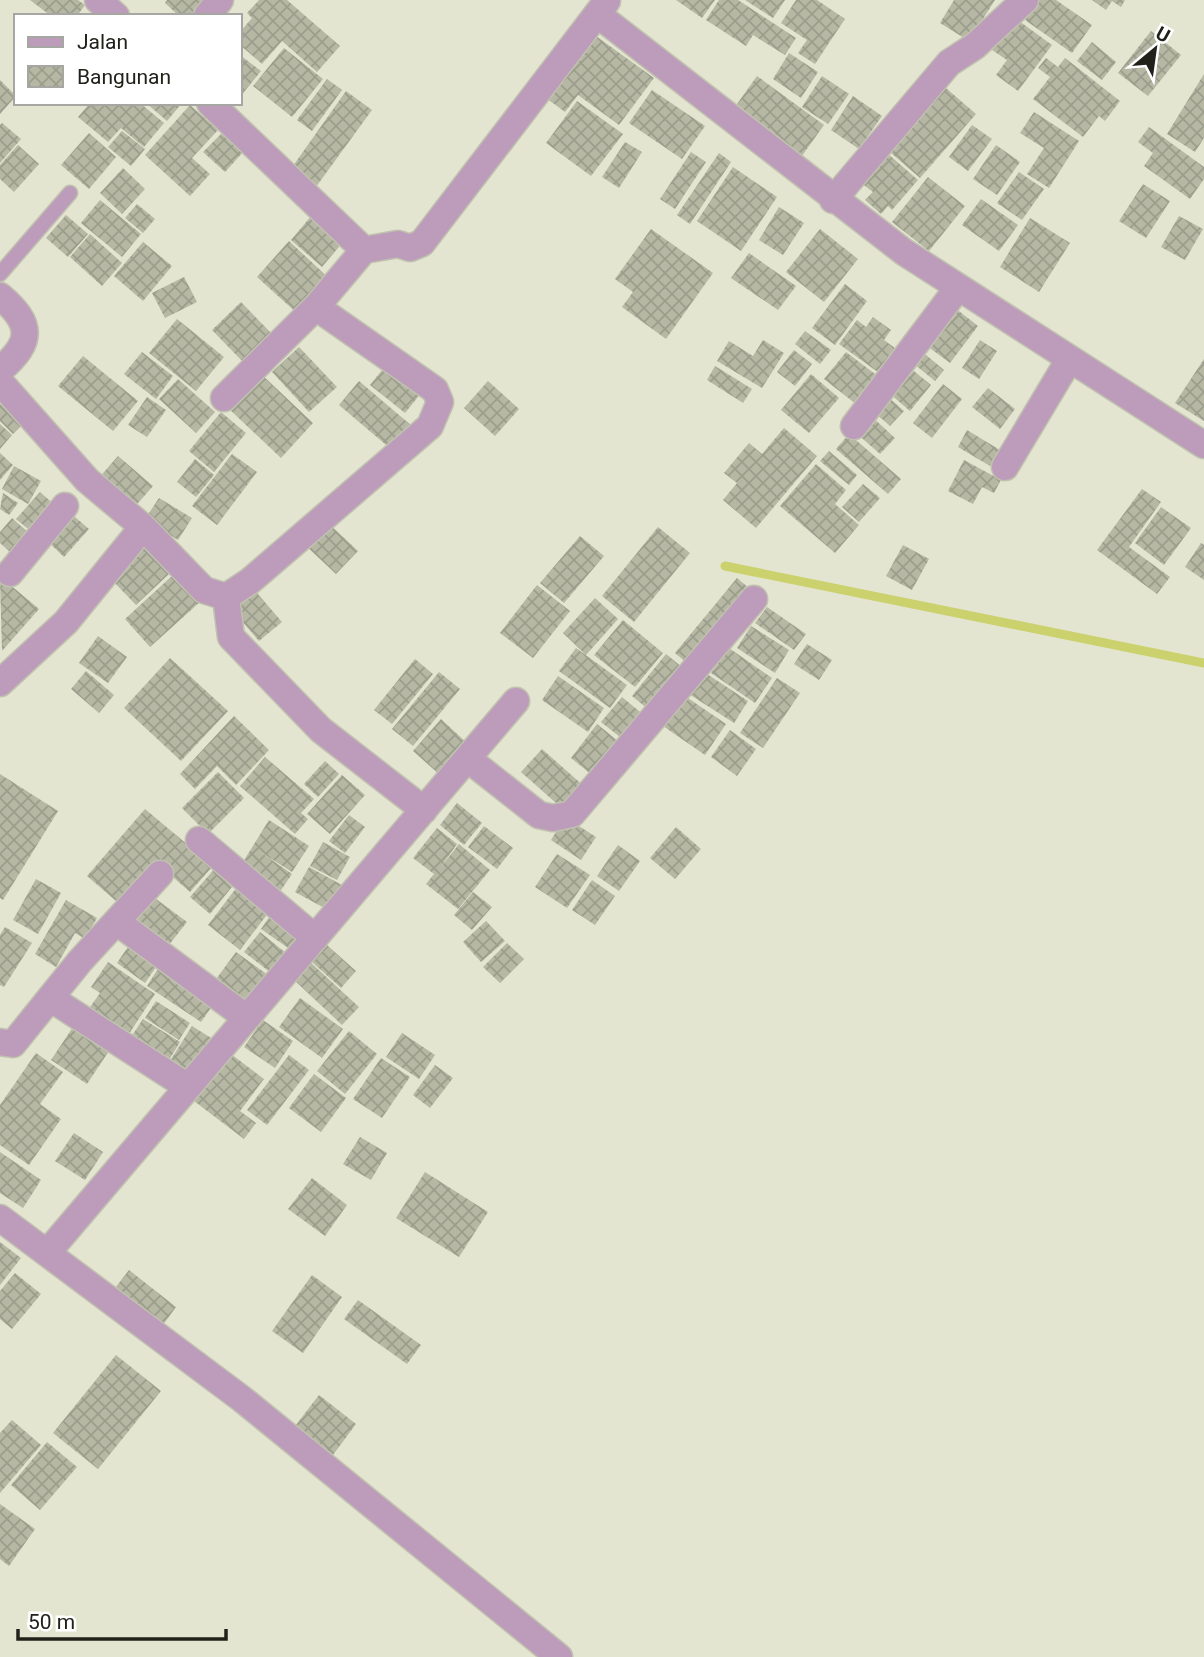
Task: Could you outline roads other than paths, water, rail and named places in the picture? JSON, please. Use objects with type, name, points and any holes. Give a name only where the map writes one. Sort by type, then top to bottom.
[{"type":"street","points":[[98,0],[114,14]]},
{"type":"street","points":[[209,14],[220,0]]},
{"type":"street","points":[[833,200],[948,62],[975,46],[1025,0]]},
{"type":"street","points":[[224,398],[316,307],[363,250],[398,244],[411,248],[422,243],[603,7],[833,200],[957,289],[1204,444]]},
{"type":"street","points":[[212,105],[363,250]]},
{"type":"street","points":[[854,425],[957,289]]},
{"type":"street","points":[[0,296],[23,321],[26,334],[21,348],[0,370]]},
{"type":"street","points":[[0,382],[86,480],[143,527],[204,590],[226,597],[250,582],[392,461],[430,426],[437,413],[440,402],[435,390],[316,307]]},
{"type":"street","points":[[1005,467],[1069,359]]},
{"type":"street","points":[[13,573],[65,506]]},
{"type":"street","points":[[0,683],[66,622],[143,527]]},
{"type":"street","points":[[226,597],[231,637],[321,730],[424,810]]},
{"type":"street","points":[[468,759],[539,815],[561,818],[572,814],[754,599]]},
{"type":"street","points":[[47,1253],[516,701]]},
{"type":"street","points":[[199,840],[315,938]]},
{"type":"street","points":[[0,1042],[13,1044],[50,998],[160,874]]},
{"type":"street","points":[[117,922],[247,1017]]},
{"type":"street","points":[[50,998],[188,1087]]},
{"type":"street","points":[[0,1218],[304,1448],[559,1657]]},
{"type":"lane","points":[[0,274],[70,193]]},
{"type":"waterway","points":[[725,566],[1204,663]]}]
